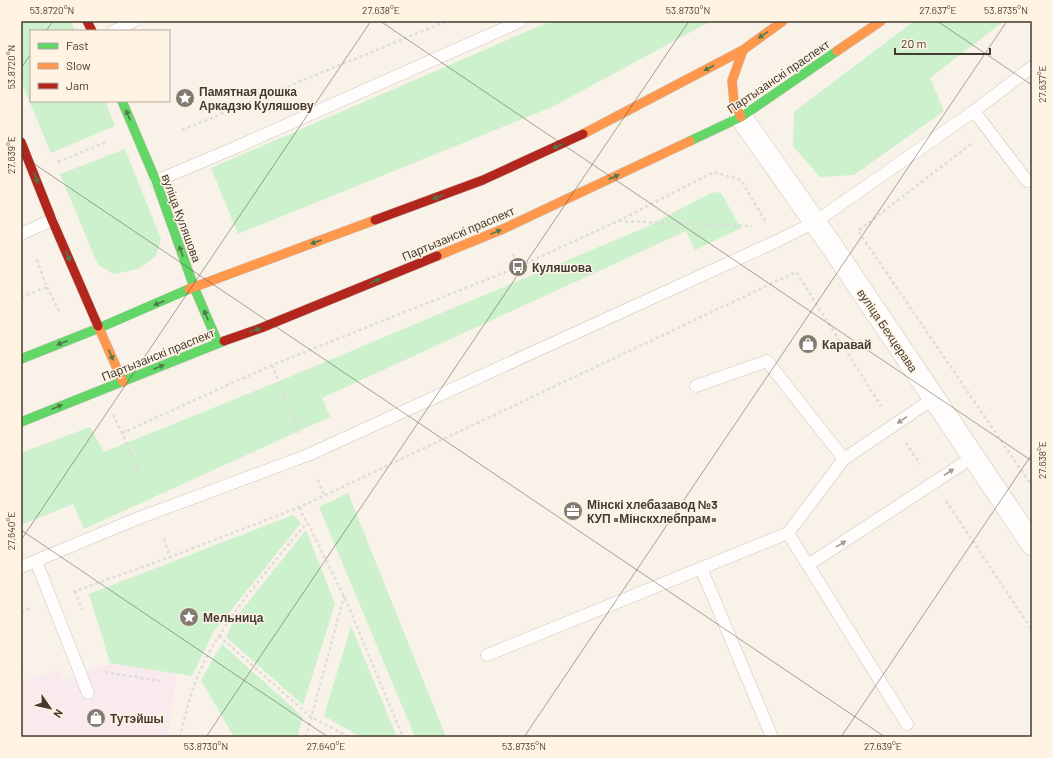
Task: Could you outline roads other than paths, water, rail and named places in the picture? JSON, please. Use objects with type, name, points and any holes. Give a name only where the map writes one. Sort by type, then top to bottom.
[{"type":"main road","points":[[87,21],[92,30]]},
{"type":"main road","points":[[21,359],[99,328],[194,287],[483,180],[593,130],[743,50],[783,21]]},
{"type":"main road","name":"Партызанскі праспект","points":[[21,422],[218,343],[261,328],[503,229],[741,117],[881,21]]},
{"type":"main road","points":[[741,117],[734,102],[732,81],[743,50]]},
{"type":"main road","name":"вуліца Куляшова","points":[[122,102],[156,181],[194,287],[218,343]]},
{"type":"main road","points":[[21,142],[52,220],[123,382]]},
{"type":"street","name":"вуліца Бехцерава","points":[[741,117],[815,222],[1032,544]]},
{"type":"lane","points":[[116,30],[134,21]]},
{"type":"lane","points":[[156,181],[522,21]]},
{"type":"lane","points":[[21,567],[136,519],[308,455],[763,248],[815,222],[974,111],[1032,67]]},
{"type":"lane","points":[[974,111],[1027,182]]},
{"type":"lane","points":[[24,232],[52,220]]},
{"type":"lane","points":[[696,386],[767,361],[844,459]]},
{"type":"lane","points":[[487,655],[788,533],[844,459],[934,398]]},
{"type":"lane","points":[[808,565],[973,456]]},
{"type":"lane","points":[[788,533],[908,724]]},
{"type":"lane","points":[[36,561],[88,693]]},
{"type":"lane","points":[[701,568],[772,737]]},
{"type":"place","name":"Памятная дошка Аркадзю Куляшову","points":[[185,98]]},
{"type":"place","name":"Куляшова","points":[[518,267]]},
{"type":"place","name":"Каравай","points":[[808,344]]},
{"type":"place","name":"Мінскі хлебазавод №3 КУП «Мінскхлебпрам»","points":[[573,511]]},
{"type":"place","name":"Мельница","points":[[189,617]]},
{"type":"place","name":"Тутэйшы","points":[[96,718]]}]
